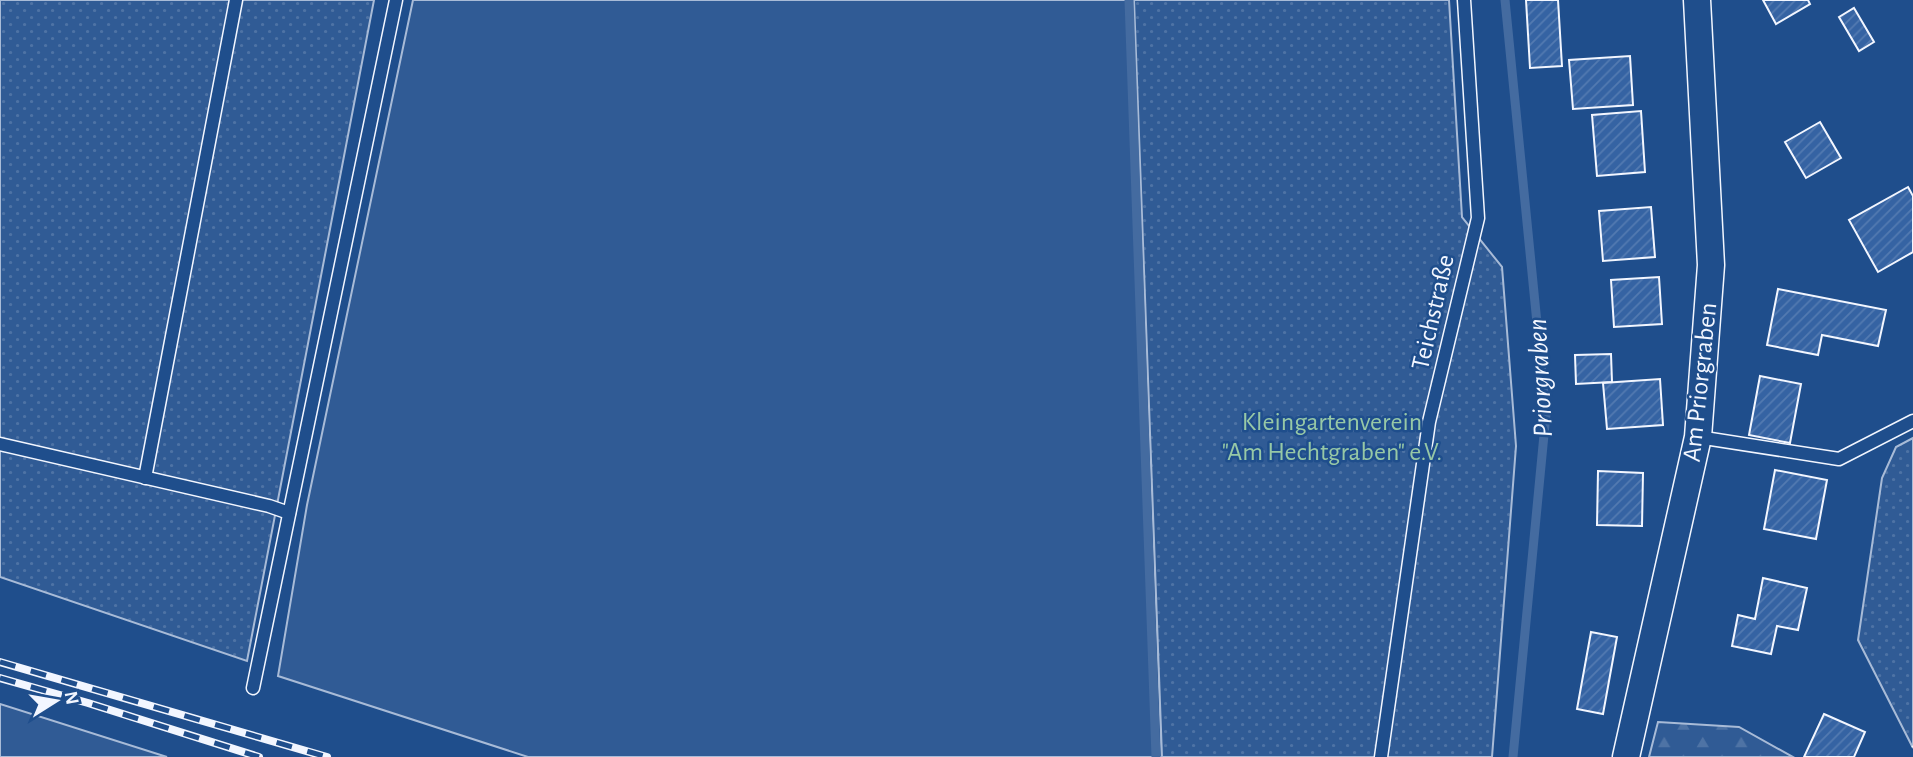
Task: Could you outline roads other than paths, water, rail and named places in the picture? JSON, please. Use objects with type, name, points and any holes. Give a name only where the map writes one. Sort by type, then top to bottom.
[{"type":"street","name":"Am Priorgraben","points":[[1626,757],[1698,437],[1711,265],[1696,0]]},
{"type":"lane","points":[[145,478],[236,0]]},
{"type":"lane","points":[[253,688],[396,0]]},
{"type":"lane","name":"Teichstraße","points":[[1381,757],[1429,422],[1478,218],[1464,0]]},
{"type":"lane","points":[[1698,437],[1839,459],[1913,421]]},
{"type":"lane","points":[[0,444],[289,513]]},
{"type":"waterway","points":[[1129,0],[1156,757]]},
{"type":"waterway","name":"Priorgraben","points":[[1505,0],[1546,414],[1513,757]]},
{"type":"railway","points":[[0,662],[327,757]]},
{"type":"railway","points":[[0,678],[259,757]]},
{"type":"park label","name":"Kleingartenverein \"Am Hechtgraben\" e.V.","points":[[1332,436]]}]
